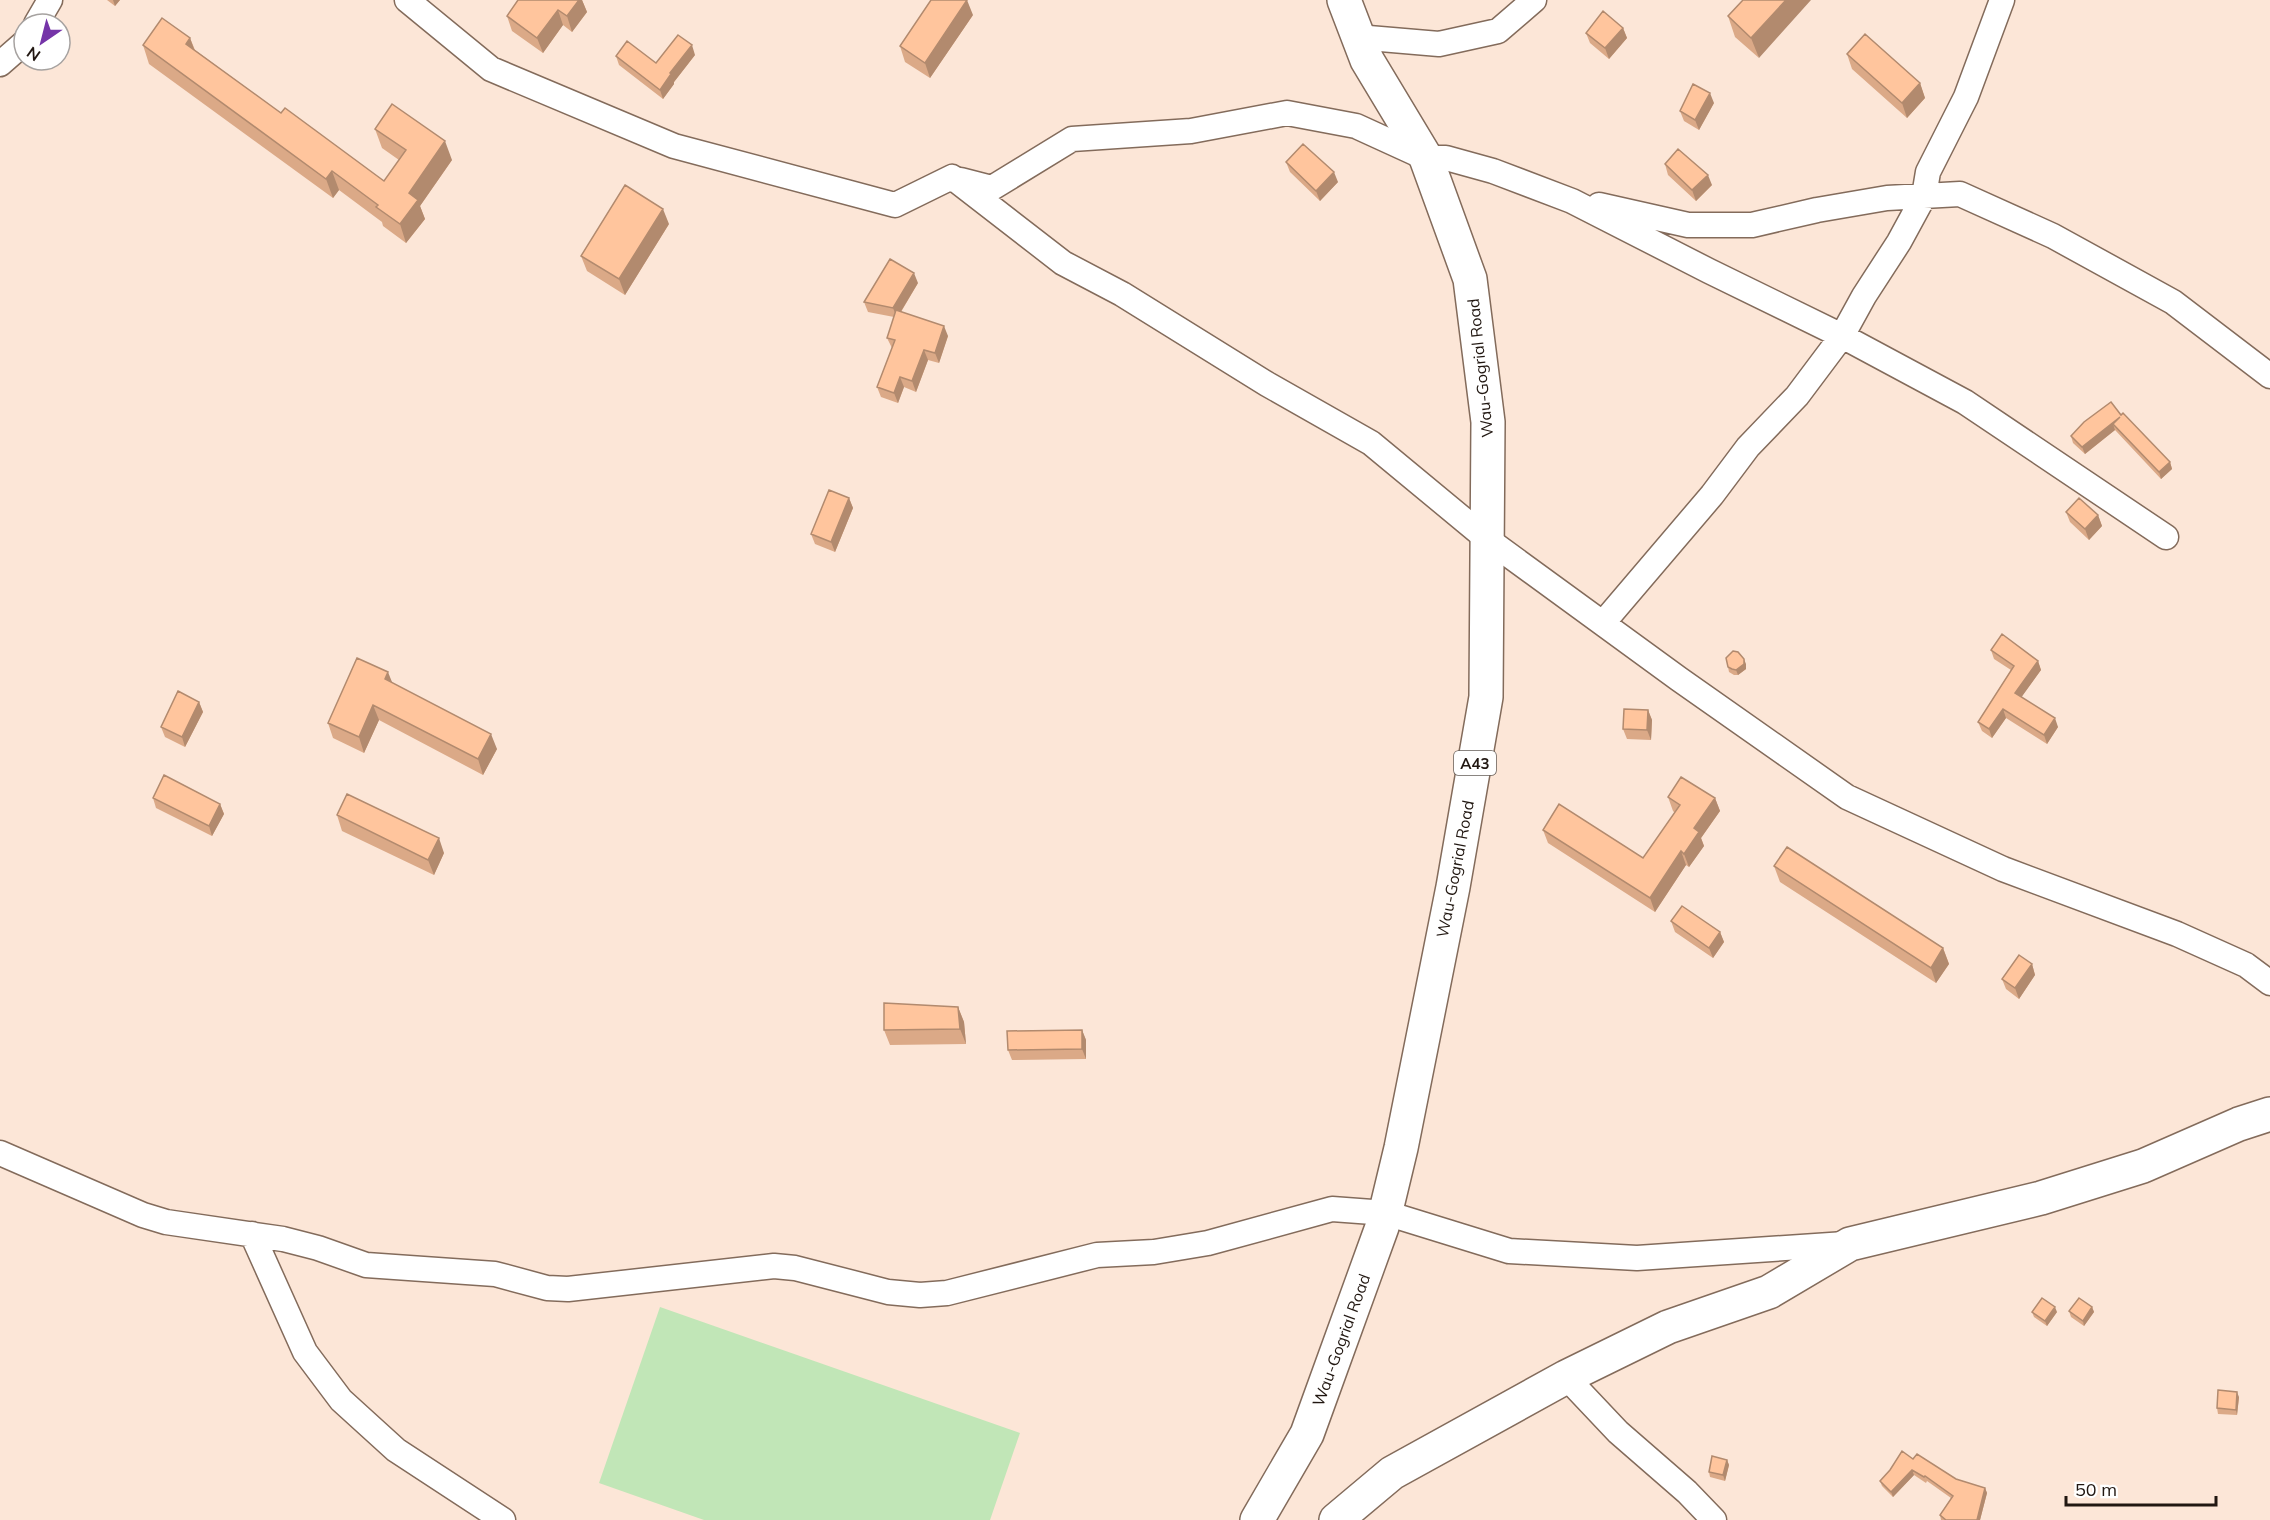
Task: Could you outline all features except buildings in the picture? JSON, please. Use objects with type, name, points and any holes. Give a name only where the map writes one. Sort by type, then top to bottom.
[{"type":"main road","name":"Wau-Gogrial Road","points":[[1257,1520],[1307,1434],[1386,1213],[1450,899],[1486,697],[1488,422],[1470,279],[1426,158],[1367,60],[1344,0]]},
{"type":"main road","points":[[1336,1520],[1392,1473],[1566,1377],[1668,1327],[1769,1292],[1850,1244],[2041,1198],[2143,1166],[2239,1124],[2270,1114]]},
{"type":"street","points":[[407,0],[491,69],[674,146],[895,206],[952,177],[992,188],[1072,139],[1191,131],[1287,113],[1356,126],[1426,158],[1446,158],[1492,171],[1572,201],[1842,336],[1965,402],[2166,537]]},
{"type":"street","points":[[1358,37],[1439,44],[1498,31],[1534,0]]},
{"type":"street","points":[[1603,623],[1712,495],[1748,447],[1797,396],[1842,336],[1924,196],[1928,172],[1966,97],[2002,0]]},
{"type":"street","points":[[0,64],[12,54]]},
{"type":"street","points":[[952,177],[1063,263],[1122,294],[1267,384],[1371,442],[1487,539],[1847,798],[2003,869],[2177,934],[2246,965],[2270,983]]},
{"type":"street","points":[[1572,201],[1688,225],[1752,225],[1816,210],[1887,198],[1960,194],[2053,236],[2173,302],[2270,376]]},
{"type":"street","points":[[0,1153],[143,1215],[166,1222],[283,1239],[318,1248],[366,1265],[495,1274],[546,1288],[567,1289],[624,1284],[774,1266],[795,1268],[888,1292],[920,1295],[946,1293],[1097,1255],[1154,1252],[1208,1243],[1332,1209],[1386,1213],[1509,1251],[1637,1258],[1850,1244]]},
{"type":"street","points":[[252,1234],[305,1352],[341,1400],[396,1450],[503,1520]]},
{"type":"street","points":[[1566,1377],[1618,1432],[1687,1492],[1714,1520]]},
{"type":"green space","points":[[660,1307],[1020,1433],[990,1520],[704,1520],[599,1483]]}]
